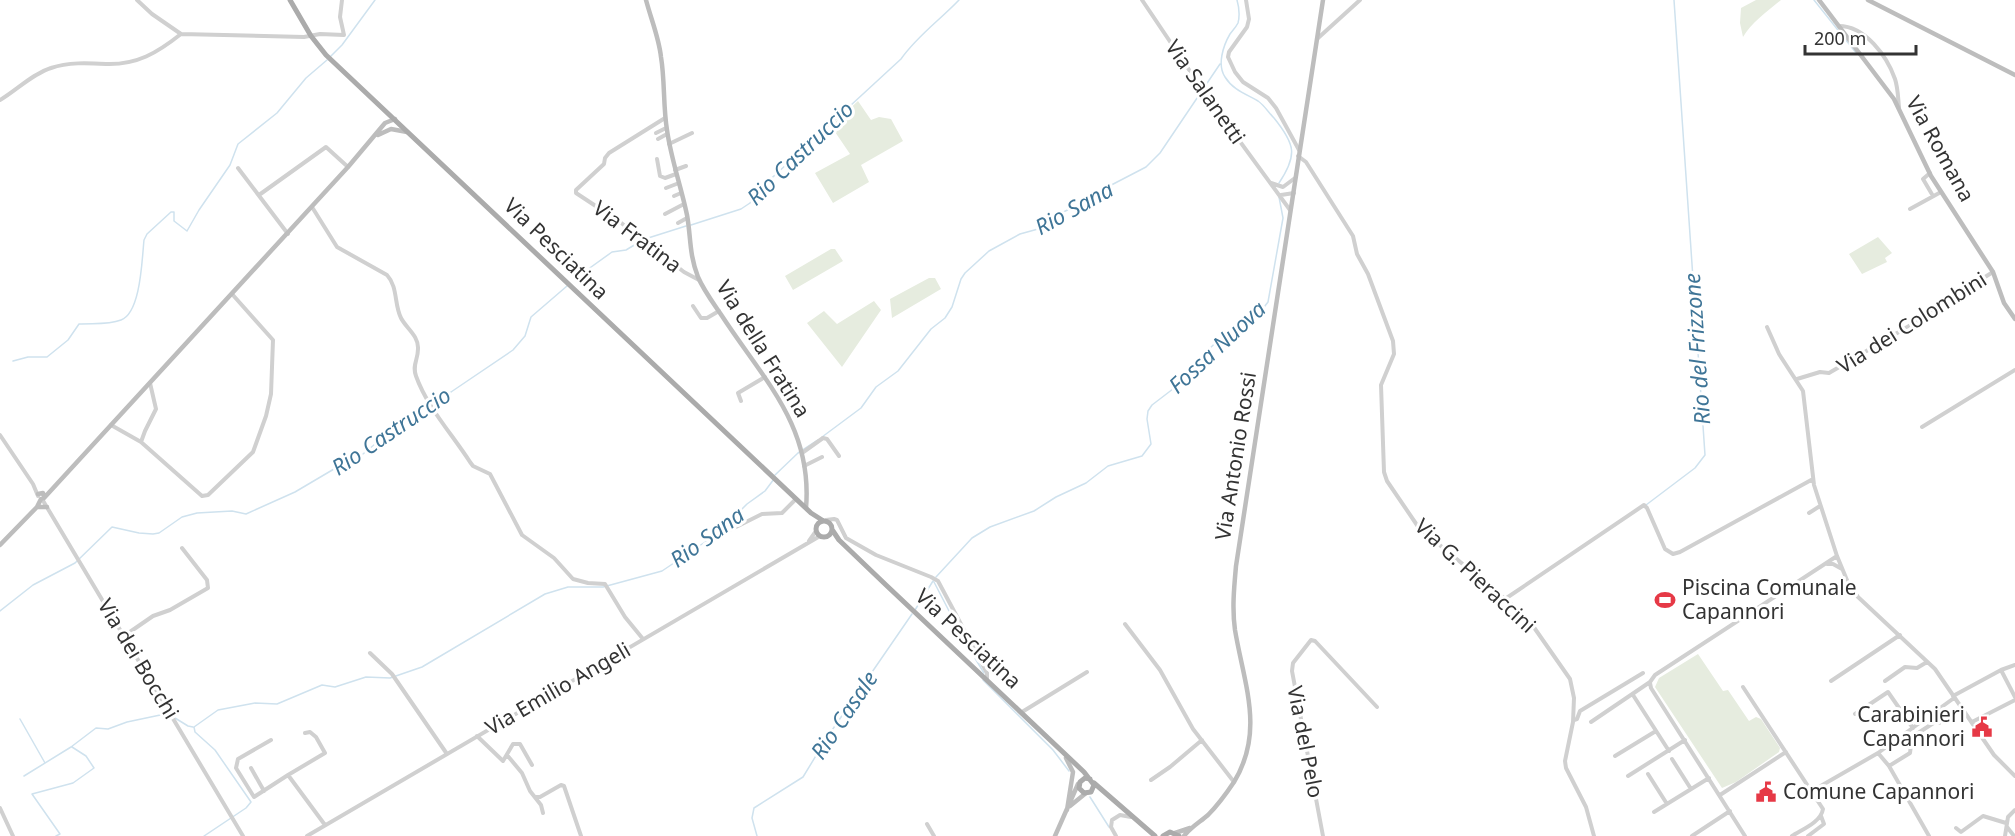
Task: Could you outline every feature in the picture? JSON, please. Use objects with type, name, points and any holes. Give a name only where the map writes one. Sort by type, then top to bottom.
[{"type":"main road","name":"Via Pesciatina","points":[[290,0],[311,36],[329,58],[796,499],[811,513],[824,520],[839,540],[1022,712],[1111,800],[1155,836]]},
{"type":"main road","name":"Via Pesciatina","points":[[811,513],[818,531],[832,531]]},
{"type":"main road","points":[[818,531],[824,520]]},
{"type":"main road","points":[[1074,762],[1080,782],[1079,788],[1088,793],[1094,789],[1092,781],[1085,778],[1080,782]]},
{"type":"main road","name":"Via Pesciatina","points":[[1088,793],[1111,800]]},
{"type":"main road","name":"Via Pesciatina","points":[[1147,829],[1164,835],[1170,832],[1177,834]]},
{"type":"street","points":[[137,0],[152,14],[181,33],[201,36],[344,35],[340,17],[342,0]]},
{"type":"street","name":"Via della Fratina","points":[[646,0],[661,56],[669,144],[688,223],[690,249],[699,280],[765,376],[790,417],[804,466],[806,508]]},
{"type":"street","name":"Via Salanetti","points":[[1142,0],[1206,95],[1291,211]]},
{"type":"street","name":"Via G. Pieraccini","points":[[1246,0],[1249,19],[1247,27],[1229,52],[1228,57],[1243,82],[1272,103],[1298,153],[1353,236],[1357,254],[1368,274],[1394,341],[1394,354],[1381,386],[1384,472],[1387,481],[1419,528],[1505,599],[1533,626],[1570,679],[1574,698],[1566,768],[1586,807],[1594,836]]},
{"type":"street","name":"Via Antonio Rossi","points":[[1184,836],[1214,809],[1234,782],[1247,750],[1251,718],[1248,689],[1234,620],[1233,597],[1236,566],[1323,0]]},
{"type":"street","points":[[1317,40],[1360,0]]},
{"type":"street","points":[[1868,0],[2015,75]]},
{"type":"street","name":"Via Romana","points":[[1820,1],[1879,77],[1899,108],[1929,173],[1994,272],[2004,303],[2015,319]]},
{"type":"street","points":[[1839,26],[1859,30],[1882,56],[1895,80],[1899,108]]},
{"type":"street","points":[[0,99],[50,68],[66,64],[109,64],[135,60],[152,55],[181,33]]},
{"type":"street","points":[[380,105],[385,116],[385,123]]},
{"type":"street","name":"Via Fratina","points":[[665,118],[609,153],[604,164],[576,189],[576,193],[597,205],[684,272],[699,280]]},
{"type":"street","points":[[0,545],[35,508],[41,496],[53,488],[288,234],[385,123],[395,119]]},
{"type":"street","points":[[391,129],[395,119]]},
{"type":"street","points":[[376,136],[391,129],[409,132]]},
{"type":"street","points":[[657,136],[667,131]]},
{"type":"street","points":[[669,144],[692,133]]},
{"type":"street","points":[[259,195],[326,147],[348,167]]},
{"type":"street","points":[[657,159],[660,176],[665,178],[686,166]]},
{"type":"street","points":[[238,168],[288,234]]},
{"type":"street","points":[[1929,173],[1923,179],[1933,196]]},
{"type":"street","points":[[1283,187],[1296,177]]},
{"type":"street","points":[[666,188],[678,183]]},
{"type":"street","points":[[1269,183],[1294,193]]},
{"type":"street","points":[[1910,209],[1941,192]]},
{"type":"street","points":[[674,196],[681,193]]},
{"type":"street","points":[[1281,195],[1294,193]]},
{"type":"street","points":[[666,214],[684,204]]},
{"type":"street","points":[[312,207],[337,247],[384,273],[392,281],[399,314],[410,329],[418,347],[413,368],[418,381],[431,405],[473,466],[490,474],[522,535],[554,558],[573,579],[606,586],[625,617],[643,639]]},
{"type":"street","points":[[678,223],[688,223]]},
{"type":"street","name":"Via dei Colombini","points":[[1797,379],[1820,372],[1829,374],[1921,319],[1951,295],[1994,272]]},
{"type":"street","points":[[111,425],[141,442],[202,496],[208,495],[253,453],[271,394],[273,340],[232,294]]},
{"type":"street","points":[[693,306],[701,318],[706,318],[719,311]]},
{"type":"street","points":[[1767,327],[1779,354],[1797,379],[1805,397],[1813,479],[1837,556],[1854,591],[1928,662],[1994,755],[2015,776]]},
{"type":"street","points":[[1922,427],[2015,370]]},
{"type":"street","points":[[741,401],[738,393],[765,376]]},
{"type":"street","points":[[141,442],[156,409],[150,383]]},
{"type":"street","name":"Via dei Bocchi","points":[[0,435],[41,496],[243,836]]},
{"type":"street","points":[[801,451],[823,438],[839,456]]},
{"type":"street","points":[[804,466],[822,457]]},
{"type":"street","points":[[1505,599],[1645,506],[1665,549],[1673,554],[1690,547],[1813,479]]},
{"type":"street","points":[[726,529],[730,530],[762,514],[782,513],[796,499]]},
{"type":"street","points":[[1809,513],[1820,506]]},
{"type":"street","points":[[35,508],[46,507]]},
{"type":"street","points":[[824,520],[834,519],[839,523],[846,538],[876,555],[936,580],[987,673],[987,680]]},
{"type":"street","points":[[832,531],[835,523],[839,523]]},
{"type":"street","name":"Via Emilio Angeli","points":[[307,836],[809,541],[818,531]]},
{"type":"street","points":[[124,636],[153,616],[170,610],[208,588],[207,580],[182,548]]},
{"type":"street","points":[[1591,722],[1633,695],[1650,682],[1655,675],[1837,556]]},
{"type":"street","points":[[1821,566],[1833,564],[1842,569]]},
{"type":"street","points":[[1125,624],[1160,670],[1183,714],[1234,782]]},
{"type":"street","points":[[1831,681],[1900,635]]},
{"type":"street","name":"Via del Pelo","points":[[1323,836],[1292,671],[1293,663],[1311,640],[1315,641],[1377,707]]},
{"type":"street","points":[[370,653],[393,676],[447,754]]},
{"type":"street","points":[[1885,681],[1905,667],[1917,668],[1928,662]]},
{"type":"street","points":[[1812,791],[1878,753],[1954,697],[2001,670],[2015,665]]},
{"type":"street","points":[[1972,722],[2015,698],[2001,670]]},
{"type":"street","points":[[1022,712],[1087,672]]},
{"type":"street","points":[[1573,720],[1577,719],[1580,711],[1643,674]]},
{"type":"street","points":[[1650,682],[1651,688],[1745,836]]},
{"type":"street","points":[[1743,687],[1823,809],[1821,816],[1824,824],[1808,836]]},
{"type":"street","points":[[1855,714],[1888,692],[1913,728]]},
{"type":"street","points":[[1633,695],[1669,751]]},
{"type":"street","points":[[1889,766],[1910,753],[1912,738],[1935,722],[1939,723],[1962,708]]},
{"type":"street","points":[[1615,756],[1656,730]]},
{"type":"street","points":[[271,740],[238,759],[236,768],[254,797],[325,753],[316,737],[310,732],[305,733]]},
{"type":"street","points":[[477,736],[499,760],[503,761],[516,742],[520,744],[532,765]]},
{"type":"street","points":[[1151,780],[1202,740]]},
{"type":"street","points":[[1628,776],[1684,740]]},
{"type":"street","points":[[1058,747],[1072,767],[1067,810]]},
{"type":"street","points":[[1720,795],[1786,752]]},
{"type":"street","points":[[1878,753],[1889,766],[1929,836]]},
{"type":"street","points":[[507,754],[522,773],[542,806],[543,813]]},
{"type":"street","points":[[1672,759],[1691,789]]},
{"type":"street","points":[[251,768],[264,791]]},
{"type":"street","points":[[2010,771],[2015,768]]},
{"type":"street","points":[[1648,774],[1667,804]]},
{"type":"street","points":[[288,775],[325,825]]},
{"type":"street","points":[[1654,812],[1709,778]]},
{"type":"street","points":[[1055,836],[1080,782]]},
{"type":"street","points":[[535,797],[540,797],[561,785],[564,786],[581,836]]},
{"type":"street","points":[[1067,810],[1088,793]]},
{"type":"street","points":[[0,808],[13,836]]},
{"type":"street","points":[[2005,836],[2008,817],[2015,810]]},
{"type":"street","points":[[1692,836],[1730,811]]},
{"type":"street","points":[[1116,836],[1111,827],[1112,820],[1120,815],[1131,817]]},
{"type":"street","points":[[1792,836],[1821,816]]},
{"type":"street","points":[[1956,828],[1960,832],[1983,816],[2006,825],[2014,836]]},
{"type":"street","points":[[927,824],[934,836]]},
{"type":"street","points":[[1177,834],[1192,827]]},
{"type":"shaded area","points":[[1756,0],[1781,0],[1755,22],[1743,37],[1740,23],[1741,8]]},
{"type":"shaded area","points":[[858,101],[871,120],[879,117],[891,119],[903,141],[861,165],[869,182],[833,203],[815,173],[850,154],[831,126]]},
{"type":"shaded area","points":[[1878,237],[1892,253],[1885,258],[1887,262],[1862,274],[1849,254]]},
{"type":"shaded area","points":[[831,249],[835,249],[843,261],[793,290],[785,276]]},
{"type":"shaded area","points":[[929,278],[935,278],[941,289],[892,318],[890,299]]},
{"type":"shaded area","points":[[874,301],[881,310],[842,367],[807,323],[824,311],[837,324]]},
{"type":"shaded area","points":[[1698,654],[1723,691],[1728,690],[1749,721],[1756,717],[1761,719],[1780,748],[1779,752],[1736,782],[1722,788],[1655,687],[1659,678]]},
{"type":"waterway","points":[[331,56],[342,45],[375,0]]},
{"type":"waterway","name":"Rio Castruccio","points":[[691,225],[741,209],[750,203],[761,188],[901,59],[921,35],[959,0]]},
{"type":"waterway","name":"Fossa Nuova","points":[[1237,0],[1239,20],[1227,39],[1221,67],[1225,77],[1232,85],[1258,101],[1286,135],[1292,150],[1291,157],[1279,183]]},
{"type":"waterway","name":"Rio del Frizzone","points":[[1646,505],[1695,468],[1705,455],[1674,0]]},
{"type":"waterway","points":[[1814,0],[1857,54]]},
{"type":"waterway","points":[[13,361],[28,357],[47,357],[68,340],[79,324],[111,323],[128,315],[137,296],[144,240],[147,234],[171,212],[174,212],[174,221],[187,231],[230,165],[238,144],[277,113],[306,78],[327,60]]},
{"type":"waterway","name":"Rio Sana","points":[[822,437],[861,408],[876,387],[898,371],[931,329],[945,318],[952,307],[965,273],[989,251],[1020,234],[1038,229],[1055,216],[1146,167],[1160,153],[1220,64]]},
{"type":"waterway","name":"Fossa Nuova","points":[[936,577],[972,538],[990,527],[1034,511],[1056,497],[1086,483],[1108,466],[1142,456],[1151,444],[1147,419],[1152,405],[1186,379],[1208,350],[1228,331],[1261,311],[1268,302],[1283,218],[1279,197]]},
{"type":"waterway","name":"Rio Castruccio","points":[[645,239],[686,226]]},
{"type":"waterway","name":"Rio Castruccio","points":[[580,275],[612,252],[626,250],[641,241]]},
{"type":"waterway","name":"Rio Castruccio","points":[[0,611],[33,585],[75,563],[112,527],[153,534],[159,533],[182,517],[197,513],[232,511],[246,514],[295,492],[334,469],[352,463],[424,407],[451,392],[513,350],[525,336],[531,317],[567,286]]},
{"type":"waterway","name":"Rio Sana","points":[[775,475],[798,453],[818,440]]},
{"type":"waterway","name":"Rio Sana","points":[[204,836],[246,808],[251,802],[215,750],[195,732],[194,727],[218,710],[255,703],[277,704],[322,685],[335,687],[366,677],[390,678],[422,667],[545,594],[568,587],[603,587],[662,571],[717,534],[747,504],[765,491],[774,479]]},
{"type":"waterway","name":"Rio Casale","points":[[915,610],[933,581]]},
{"type":"waterway","points":[[934,582],[984,673]]},
{"type":"waterway","name":"Rio Casale","points":[[757,836],[752,818],[754,808],[803,777],[828,736],[912,614]]},
{"type":"waterway","points":[[983,680],[1053,750],[1069,771]]},
{"type":"waterway","points":[[24,776],[71,747],[96,728],[108,729],[127,722],[165,714],[169,716]]},
{"type":"waterway","points":[[175,718],[193,727]]},
{"type":"waterway","points":[[20,719],[45,763]]},
{"type":"waterway","points":[[56,836],[60,834],[32,794],[73,783],[94,768],[86,756],[72,747]]},
{"type":"waterway","points":[[1090,797],[1109,827]]},
{"type":"place","name":"Piscina Comunale Capannori","points":[[1665,600]]},
{"type":"place","name":"Carabinieri Capannori","points":[[1982,727]]},
{"type":"place","name":"Comune Capannori","points":[[1766,792]]}]
